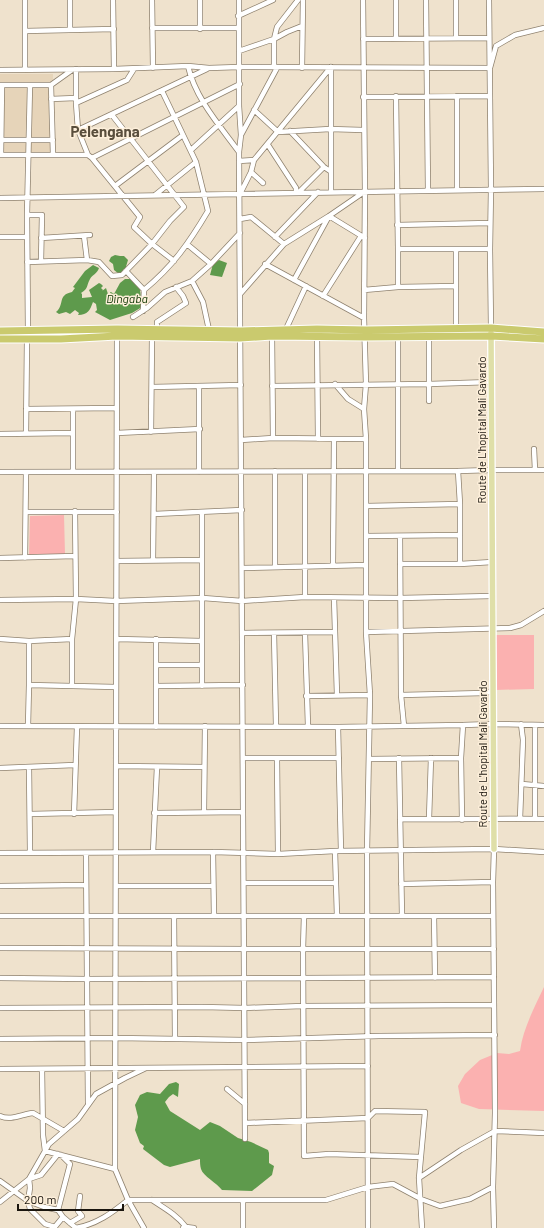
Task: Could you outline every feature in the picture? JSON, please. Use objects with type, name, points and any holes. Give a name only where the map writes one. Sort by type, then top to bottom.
[{"type":"highway","points":[[0,339],[61,339],[157,330],[208,330],[272,336],[317,336],[491,328],[544,332]]},
{"type":"highway","points":[[0,331],[117,333],[152,336],[240,334],[286,329],[317,329],[398,337],[491,336],[544,339]]},
{"type":"main road","name":"Route de L'hopital Mali Gavardo","points":[[491,328],[494,849]]},
{"type":"street","points":[[25,0],[25,70]]},
{"type":"street","points":[[70,0],[70,30]]},
{"type":"street","points":[[113,0],[114,69]]},
{"type":"street","points":[[152,0],[153,68]]},
{"type":"street","points":[[200,0],[200,29]]},
{"type":"street","points":[[239,0],[246,1139]]},
{"type":"street","points":[[238,16],[274,0]]},
{"type":"street","points":[[241,135],[276,67],[274,39],[277,27],[298,0]]},
{"type":"street","points":[[302,68],[303,0]]},
{"type":"street","points":[[363,0],[366,632],[370,695],[367,851],[368,1228]]},
{"type":"street","points":[[396,0],[396,38]]},
{"type":"street","points":[[426,0],[428,190]]},
{"type":"street","points":[[456,0],[456,38]]},
{"type":"street","points":[[489,0],[491,328]]},
{"type":"street","points":[[239,51],[274,39],[302,26]]},
{"type":"street","points":[[152,28],[238,28]]},
{"type":"street","points":[[490,68],[496,46],[515,35],[544,28]]},
{"type":"street","points":[[25,31],[114,29]]},
{"type":"street","points":[[363,39],[489,38]]},
{"type":"street","points":[[0,70],[134,69],[188,66],[209,68],[490,68]]},
{"type":"street","points":[[188,66],[190,77],[204,102],[239,152]]},
{"type":"street","points":[[330,67],[331,192]]},
{"type":"street","points":[[240,194],[251,172],[254,160],[268,145],[330,67]]},
{"type":"street","points":[[78,130],[209,68]]},
{"type":"street","points":[[76,104],[127,80],[134,69]]},
{"type":"street","points":[[74,70],[51,85],[1,85],[0,155],[90,156],[131,139],[240,84]]},
{"type":"street","points":[[74,70],[78,130],[90,156],[140,217],[134,227],[152,244],[174,261]]},
{"type":"street","points":[[28,331],[27,215],[30,85]]},
{"type":"street","points":[[51,85],[53,155]]},
{"type":"street","points":[[144,290],[160,277],[188,245],[208,211],[196,162],[162,91]]},
{"type":"street","points":[[396,96],[398,287]]},
{"type":"street","points":[[457,96],[458,190]]},
{"type":"street","points":[[363,97],[490,96]]},
{"type":"street","points":[[51,99],[76,98]]},
{"type":"street","points":[[190,150],[239,106]]},
{"type":"street","points":[[254,110],[278,132]]},
{"type":"street","points":[[27,262],[87,260],[99,262],[112,276],[122,275],[152,244],[170,221],[184,207],[112,115]]},
{"type":"street","points":[[278,132],[290,130],[330,129],[364,130]]},
{"type":"street","points":[[290,130],[324,167],[330,171]]},
{"type":"street","points":[[115,186],[183,135]]},
{"type":"street","points":[[1,140],[53,140]]},
{"type":"street","points":[[268,145],[296,188],[297,193]]},
{"type":"street","points":[[239,161],[254,160]]},
{"type":"street","points":[[155,195],[196,162]]},
{"type":"street","points":[[297,193],[324,167]]},
{"type":"street","points":[[251,172],[263,183]]},
{"type":"street","points":[[0,198],[544,188]]},
{"type":"street","points":[[275,237],[318,192]]},
{"type":"street","points":[[241,293],[284,244],[365,192]]},
{"type":"street","points":[[27,215],[42,215],[41,261]]},
{"type":"street","points":[[329,216],[363,237]]},
{"type":"street","points":[[294,280],[329,216]]},
{"type":"street","points":[[240,219],[251,217],[284,244]]},
{"type":"street","points":[[397,225],[490,223]]},
{"type":"street","points":[[133,317],[143,311],[165,292],[192,281],[212,264],[240,233]]},
{"type":"street","points":[[41,238],[90,235]]},
{"type":"street","points":[[84,236],[87,260]]},
{"type":"street","points":[[0,237],[27,237]]},
{"type":"street","points":[[323,296],[363,237]]},
{"type":"street","points":[[188,245],[212,264]]},
{"type":"street","points":[[398,249],[490,249]]},
{"type":"street","points":[[456,249],[456,330]]},
{"type":"street","points":[[265,264],[364,318]]},
{"type":"street","points":[[126,271],[144,290],[143,311]]},
{"type":"street","points":[[192,281],[203,302],[208,330]]},
{"type":"street","points":[[286,329],[306,286]]},
{"type":"street","points":[[364,290],[398,287],[456,286]]},
{"type":"street","points":[[157,330],[157,322],[186,303],[176,287]]},
{"type":"street","points":[[117,333],[115,1169],[128,1200],[144,1228]]},
{"type":"street","points":[[151,432],[152,336]]},
{"type":"street","points":[[272,336],[273,438]]},
{"type":"street","points":[[317,336],[318,439]]},
{"type":"street","points":[[429,336],[429,401]]},
{"type":"street","points":[[398,337],[398,471]]},
{"type":"street","points":[[26,433],[27,339]]},
{"type":"street","points":[[272,386],[491,382]]},
{"type":"street","points":[[335,384],[348,399],[364,409]]},
{"type":"street","points":[[152,387],[241,385]]},
{"type":"street","points":[[199,386],[199,472]]},
{"type":"street","points":[[26,409],[116,408]]},
{"type":"street","points":[[73,409],[73,472]]},
{"type":"street","points":[[117,433],[200,429]]},
{"type":"street","points":[[0,434],[73,433]]},
{"type":"street","points":[[241,440],[273,438],[334,440],[366,439]]},
{"type":"street","points":[[333,565],[334,440]]},
{"type":"street","points":[[534,449],[535,470]]},
{"type":"street","points":[[0,472],[366,472],[544,470]]},
{"type":"street","points":[[274,566],[275,471]]},
{"type":"street","points":[[458,471],[460,504],[460,564]]},
{"type":"street","points":[[25,558],[26,472]]},
{"type":"street","points":[[153,560],[154,472]]},
{"type":"street","points":[[304,597],[305,472]]},
{"type":"street","points":[[366,506],[460,504]]},
{"type":"street","points":[[154,514],[242,510]]},
{"type":"street","points":[[72,686],[72,639],[76,599],[75,511]]},
{"type":"street","points":[[26,512],[117,512]]},
{"type":"street","points":[[202,512],[202,686]]},
{"type":"street","points":[[366,536],[460,535]]},
{"type":"street","points":[[400,536],[401,694],[404,726]]},
{"type":"street","points":[[0,558],[75,556]]},
{"type":"street","points":[[116,561],[202,560]]},
{"type":"street","points":[[400,564],[460,564],[492,562]]},
{"type":"street","points":[[242,568],[274,566],[366,565]]},
{"type":"street","points":[[0,600],[76,599],[116,602],[203,598],[242,600],[304,597],[400,598],[492,596]]},
{"type":"street","points":[[334,598],[337,695]]},
{"type":"street","points":[[366,632],[510,628],[521,625],[543,612]]},
{"type":"street","points":[[242,632],[335,632]]},
{"type":"street","points":[[274,633],[276,726]]},
{"type":"street","points":[[305,633],[308,726]]},
{"type":"street","points":[[0,639],[29,641],[72,639]]},
{"type":"street","points":[[116,639],[202,641]]},
{"type":"street","points":[[156,639],[156,726]]},
{"type":"street","points":[[28,726],[29,641]]},
{"type":"street","points":[[156,665],[202,665]]},
{"type":"street","points":[[29,685],[116,687]]},
{"type":"street","points":[[156,686],[243,685]]},
{"type":"street","points":[[401,694],[485,693],[493,691]]},
{"type":"street","points":[[306,696],[370,695]]},
{"type":"street","points":[[520,724],[523,740],[520,819]]},
{"type":"street","points":[[462,820],[461,758],[463,725]]},
{"type":"street","points":[[534,819],[535,725]]},
{"type":"street","points":[[0,726],[544,725]]},
{"type":"street","points":[[204,726],[204,812]]},
{"type":"street","points":[[338,726],[341,851]]},
{"type":"street","points":[[74,814],[77,727]]},
{"type":"street","points":[[243,758],[339,758]]},
{"type":"street","points":[[277,758],[278,854]]},
{"type":"street","points":[[399,758],[402,916]]},
{"type":"street","points":[[429,819],[430,758]]},
{"type":"street","points":[[369,759],[461,758]]},
{"type":"street","points":[[0,768],[75,765]]},
{"type":"street","points":[[116,766],[204,767]]},
{"type":"street","points":[[29,767],[30,852]]},
{"type":"street","points":[[153,852],[157,767]]},
{"type":"street","points":[[522,784],[544,786]]},
{"type":"street","points":[[30,814],[116,812]]},
{"type":"street","points":[[154,813],[243,812]]},
{"type":"street","points":[[400,819],[544,819]]},
{"type":"street","points":[[0,853],[213,852],[278,854],[335,851],[494,849],[544,852]]},
{"type":"street","name":"Route de L'hopital Mali Gavardo","points":[[494,849],[494,1228]]},
{"type":"street","points":[[335,851],[337,916]]},
{"type":"street","points":[[213,852],[214,916]]},
{"type":"street","points":[[86,853],[88,1104]]},
{"type":"street","points":[[401,884],[493,882]]},
{"type":"street","points":[[244,883],[336,883]]},
{"type":"street","points":[[0,886],[86,885]]},
{"type":"street","points":[[116,886],[213,886]]},
{"type":"street","points":[[0,916],[493,916]]},
{"type":"street","points":[[174,916],[175,1038]]},
{"type":"street","points":[[304,916],[304,1156],[329,1154],[420,1157]]},
{"type":"street","points":[[434,916],[435,978]]},
{"type":"street","points":[[0,948],[244,950],[494,949]]},
{"type":"street","points":[[0,978],[244,979],[494,977]]},
{"type":"street","points":[[0,1008],[245,1008],[303,1006],[494,1005]]},
{"type":"street","points":[[0,1039],[175,1038],[245,1040],[368,1036],[494,1035]]},
{"type":"street","points":[[0,1069],[368,1066]]},
{"type":"street","points":[[63,1217],[54,1228],[45,1224],[30,1209],[28,1201],[30,1188],[29,1179],[48,1144],[78,1118],[96,1094],[148,1067]]},
{"type":"street","points":[[42,1069],[43,1135],[45,1151]]},
{"type":"street","points":[[227,1089],[245,1104]]},
{"type":"street","points":[[245,1123],[368,1118],[375,1111],[425,1112],[419,1178],[422,1228]]},
{"type":"street","points":[[0,1116],[12,1119],[22,1114],[33,1113],[64,1131]]},
{"type":"street","points":[[419,1178],[461,1150],[495,1131],[544,1133]]},
{"type":"street","points":[[45,1151],[115,1169]]},
{"type":"street","points":[[0,1202],[29,1179],[41,1176],[60,1155]]},
{"type":"street","points":[[58,1210],[70,1164],[60,1155]]},
{"type":"street","points":[[0,1181],[28,1201],[58,1210],[63,1217],[76,1228],[97,1222],[128,1200],[326,1200],[368,1187],[393,1184],[421,1199],[440,1206],[470,1199],[494,1187]]},
{"type":"street","points":[[70,1223],[82,1216],[78,1211],[80,1196]]},
{"type":"street","points":[[152,1200],[181,1221],[184,1228],[194,1228]]},
{"type":"street","points":[[243,1201],[243,1228]]},
{"type":"shaded area","points":[[0,74],[53,74],[52,154],[0,153]]},
{"type":"shaded area","points":[[64,515],[65,554],[29,555],[30,516]]},
{"type":"shaded area","points":[[495,635],[534,635],[534,689],[495,690]]},
{"type":"shaded area","points":[[544,987],[544,1111],[479,1109],[461,1103],[458,1086],[465,1074],[480,1060],[497,1053],[509,1054],[520,1051],[526,1027]]},
{"type":"water","points":[[115,255],[124,256],[128,260],[125,270],[123,269],[123,272],[119,274],[114,270],[113,264],[109,261],[111,257]]},
{"type":"water","points":[[219,260],[227,263],[222,277],[210,275],[213,264]]},
{"type":"water","name":"Dingaba","points":[[93,265],[99,268],[90,279],[84,291],[81,293],[82,298],[92,297],[89,290],[99,283],[103,286],[101,288],[103,290],[102,291],[106,288],[108,294],[111,294],[111,292],[114,294],[120,283],[125,279],[131,279],[140,289],[142,307],[132,313],[110,320],[95,312],[97,310],[96,304],[93,302],[90,310],[84,314],[78,315],[79,313],[75,310],[70,314],[66,312],[59,314],[56,312],[59,309],[64,295],[72,292],[75,288],[73,287],[85,271]]},
{"type":"water","points":[[176,1082],[179,1084],[178,1097],[173,1094],[165,1102],[170,1111],[200,1130],[210,1122],[220,1126],[238,1138],[268,1150],[269,1163],[274,1166],[272,1175],[252,1191],[222,1190],[202,1172],[200,1167],[200,1159],[170,1167],[164,1165],[143,1149],[144,1146],[140,1143],[135,1130],[138,1117],[135,1105],[140,1095],[147,1092],[160,1094],[169,1084]]},
{"type":"district","name":"Pelengana","points":[[105,132]]}]
